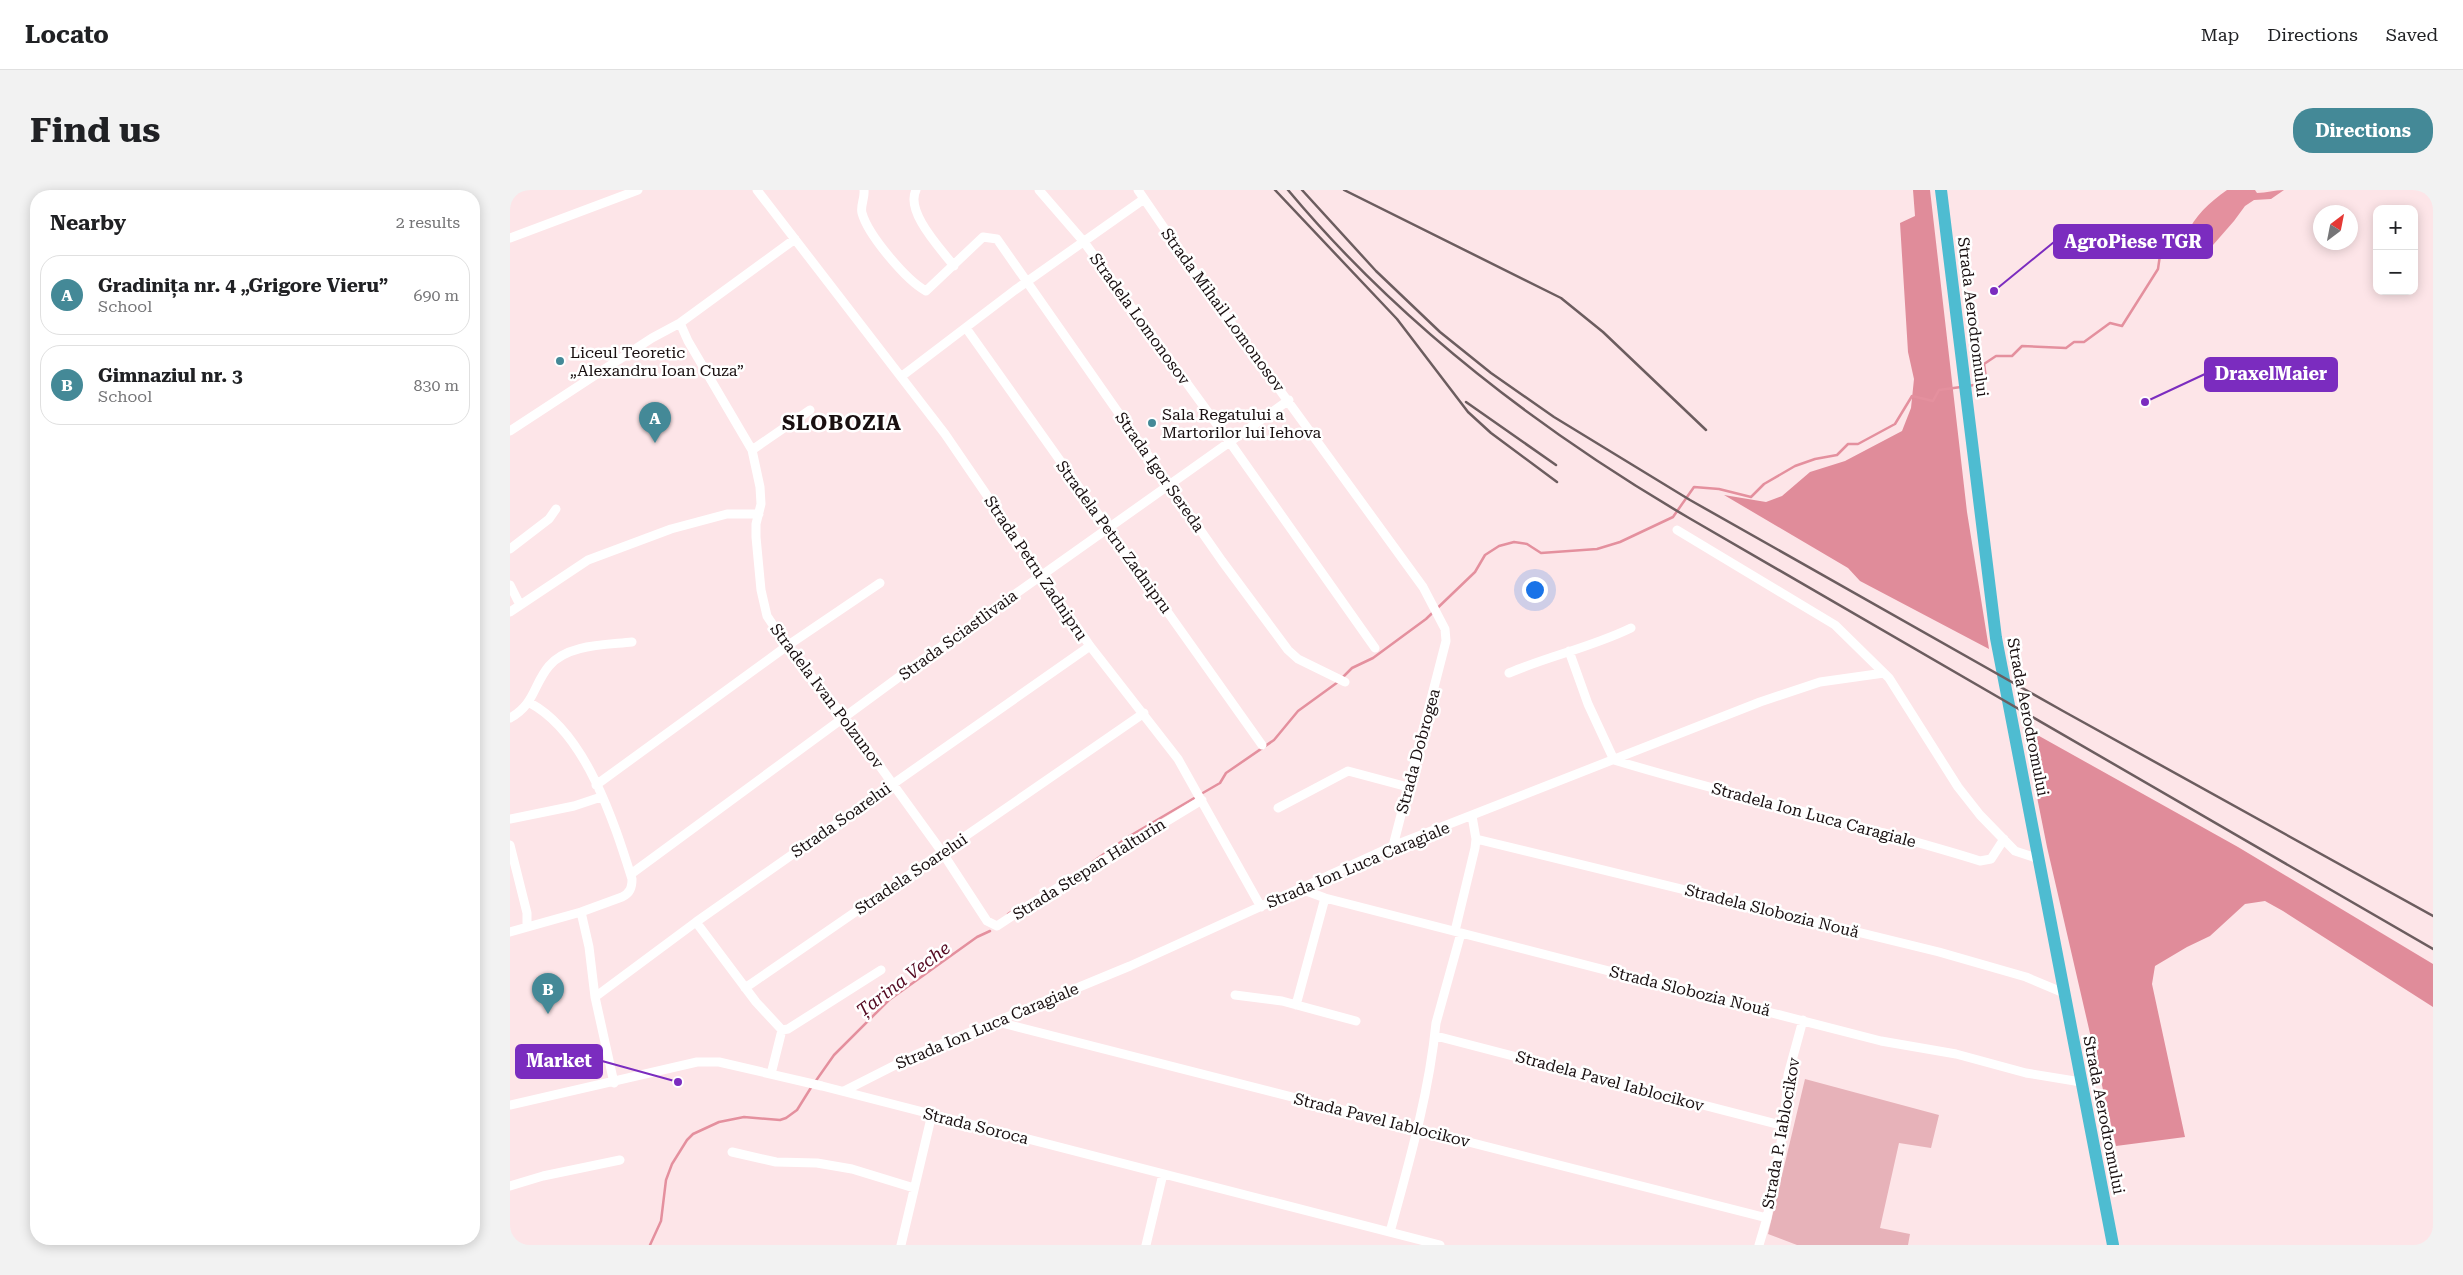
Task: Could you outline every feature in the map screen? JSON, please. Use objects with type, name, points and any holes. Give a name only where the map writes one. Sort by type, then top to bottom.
[{"type":"highway","name":"Strada Aerodromului","points":[[1941,190],[1996,638],[2113,1245]]},
{"type":"street","points":[[510,238],[638,190]]},
{"type":"street","name":"Strada Petru Zadnipru","points":[[757,190],[945,434],[1090,646],[1178,759],[1261,907]]},
{"type":"street","points":[[864,190],[862,215],[876,239],[919,287],[926,290],[931,288],[954,266],[928,232],[914,207],[913,196],[916,190]]},
{"type":"street","name":"Stradela Lomonosov","points":[[1039,190],[1084,242],[1230,441],[1375,648]]},
{"type":"street","name":"Strada Mihail Lomonosov","points":[[1138,190],[1199,279],[1423,587],[1445,629],[1446,641],[1442,656]]},
{"type":"street","points":[[902,376],[1144,199]]},
{"type":"street","name":"Strada Igor Sereda","points":[[954,266],[983,237],[997,239],[1288,650],[1298,659],[1345,682]]},
{"type":"street","points":[[510,431],[646,342],[680,323],[795,239]]},
{"type":"street","name":"Stradela Ivan Polzunov","points":[[680,323],[688,341],[752,450],[760,487],[756,537],[764,608],[787,646],[845,718],[942,852],[980,911]]},
{"type":"street","name":"Stradela Petru Zadnipru","points":[[966,328],[1262,745]]},
{"type":"street","name":"Strada Sciastlivaia","points":[[630,874],[722,805],[845,718],[1040,575],[1288,400]]},
{"type":"street","points":[[752,450],[810,410]]},
{"type":"street","points":[[510,549],[549,519],[556,509]]},
{"type":"street","points":[[510,612],[588,560],[672,529],[727,514],[759,514]]},
{"type":"street","points":[[1677,530],[1835,625],[1884,673],[1900,694],[1958,787],[1980,815],[2015,851],[2039,859]]},
{"type":"street","points":[[596,786],[787,646],[880,583]]},
{"type":"street","points":[[510,585],[520,605]]},
{"type":"street","points":[[1509,673],[1569,651],[1601,642],[1631,628]]},
{"type":"street","points":[[510,718],[530,703],[548,666],[560,656],[591,646],[632,642]]},
{"type":"street","name":"Strada Soarelui","points":[[594,997],[696,922],[1090,646]]},
{"type":"street","points":[[1569,651],[1588,704],[1614,760]]},
{"type":"street","name":"Strada Dobrogea","points":[[1393,846],[1442,656]]},
{"type":"street","name":"Strada Ion Luca Caragiale","points":[[844,1091],[915,1055],[1130,966],[1393,846],[1760,702],[1820,682],[1884,673]]},
{"type":"street","points":[[510,932],[581,912],[628,894],[632,886],[630,874],[596,786],[564,731],[551,716],[530,703]]},
{"type":"street","name":"Stradela Soarelui","points":[[745,988],[1144,713]]},
{"type":"street","name":"Stradela Ion Luca Caragiale","points":[[1614,760],[1800,812],[1898,836],[1980,861],[1991,858],[2004,839]]},
{"type":"street","points":[[1278,808],[1348,771],[1408,787]]},
{"type":"street","points":[[510,819],[574,806],[601,797]]},
{"type":"street","name":"Strada Stepan Halturin","points":[[980,911],[990,924],[1001,925],[1156,826],[1202,800]]},
{"type":"street","points":[[1390,1232],[1417,1128],[1436,1036],[1436,1023],[1458,932],[1476,839],[1472,816]]},
{"type":"street","name":"Stradela Slobozia Nouă","points":[[1476,839],[1939,952],[2032,980],[2064,993]]},
{"type":"street","points":[[510,845],[524,898],[527,927]]},
{"type":"street","name":"Strada Slobozia Nouă","points":[[1301,889],[1325,898],[1889,1042],[1956,1054],[2026,1073],[2081,1082]]},
{"type":"street","points":[[1296,1005],[1325,898]]},
{"type":"street","points":[[581,912],[589,946],[594,997],[614,1083]]},
{"type":"street","points":[[696,922],[745,988],[782,1030]]},
{"type":"street","points":[[782,1030],[788,1029],[881,970]]},
{"type":"street","points":[[1235,995],[1296,1005],[1356,1021]]},
{"type":"street","name":"Strada P. Iablocikov","points":[[1759,1245],[1767,1218],[1784,1126],[1788,1075],[1803,1020]]},
{"type":"street","name":"Strada Pavel Iablocikov","points":[[998,1022],[1767,1218]]},
{"type":"street","points":[[771,1074],[782,1030]]},
{"type":"street","name":"Stradela Pavel Iablocikov","points":[[1436,1036],[1784,1126]]},
{"type":"street","name":"Strada Soroca","points":[[510,1105],[614,1083],[697,1062],[719,1062],[844,1091],[1390,1232],[1426,1243],[1440,1245]]},
{"type":"street","points":[[901,1245],[932,1114]]},
{"type":"street","points":[[732,1152],[776,1162],[817,1163],[852,1169],[914,1188]]},
{"type":"street","points":[[510,1186],[543,1176],[620,1160]]},
{"type":"street","points":[[1146,1245],[1163,1174]]},
{"type":"shaded area","points":[[1913,190],[1930,190],[1967,512],[1989,649],[1860,581],[1848,568],[1724,495],[1766,502],[1782,496],[1810,472],[1845,461],[1902,431],[1911,408],[1914,379],[1908,352],[1900,223],[1915,216]]},
{"type":"shaded area","points":[[2227,190],[2255,190],[2257,193],[2284,190],[2271,199],[2254,200],[2245,206],[2206,253],[2199,255],[2189,245],[2186,236],[2203,210]]},
{"type":"shaded area","points":[[2023,727],[2238,847],[2433,964],[2433,1007],[2265,901],[2245,904],[2210,936],[2155,966],[2152,984],[2185,1137],[2116,1146],[2047,847]]},
{"type":"shaded area","points":[[1805,1079],[1939,1115],[1931,1148],[1899,1143],[1880,1228],[1910,1234],[1908,1245],[1797,1245],[1768,1234]]},
{"type":"waterway","points":[[1969,386],[1978,384],[1986,378],[1984,364],[1996,356],[2012,356],[2022,346],[2066,348],[2074,342],[2084,342],[2110,323],[2122,326],[2158,269],[2161,248]]},
{"type":"waterway","points":[[1342,678],[1352,668],[1373,658],[1426,619],[1475,572],[1485,555],[1499,546],[1514,542],[1527,544],[1541,553],[1597,549],[1620,542],[1673,517],[1694,487],[1719,489],[1751,497],[1764,484],[1795,466],[1815,459],[1837,455],[1848,444],[1858,444],[1895,424],[1912,396],[1933,401],[1939,390],[1961,387]]},
{"type":"waterway","points":[[1201,794],[1220,783],[1226,773],[1274,740],[1298,711],[1338,682]]},
{"type":"waterway","points":[[1091,863],[1128,837],[1196,797]]},
{"type":"waterway","points":[[1008,914],[1020,906]]},
{"type":"waterway","name":"Țarina Veche","points":[[815,1082],[834,1055],[889,1000],[977,937],[990,931]]},
{"type":"waterway","name":"Țarina Veche","points":[[650,1245],[661,1221],[666,1180],[672,1164],[693,1134],[719,1122],[744,1117],[780,1120],[786,1118],[797,1110],[812,1086]]},
{"type":"railway","points":[[1275,190],[1397,319],[1468,412],[1491,433],[1557,482]]},
{"type":"railway","points":[[1288,190],[1331,239],[1377,285],[1474,371],[1526,411],[1633,484],[2433,949]]},
{"type":"railway","points":[[1302,190],[1376,271],[1440,332],[1491,373],[1554,417],[1690,500],[2063,711],[2433,916]]},
{"type":"railway","points":[[1344,190],[1561,298],[1603,332],[1706,430]]},
{"type":"railway","points":[[1466,402],[1556,465]]},
{"type":"place","name":"AgroPiese TGR","points":[[1994,291]]},
{"type":"place","name":"Liceul Teoretic „Alexandru Ioan Cuza”","points":[[560,361]]},
{"type":"place","name":"DraxelMaier","points":[[2145,402]]},
{"type":"place","name":"Sala Regatului a Martorilor lui Iehova","points":[[1152,423]]},
{"type":"place","name":"Gradinița nr. 4 „Grigore Vieru”","points":[[655,443]]},
{"type":"place","name":"Gimnaziul nr. 3","points":[[548,1014]]},
{"type":"place","name":"Market","points":[[678,1082]]},
{"type":"district","name":"SLOBOZIA","points":[[842,423]]}]
